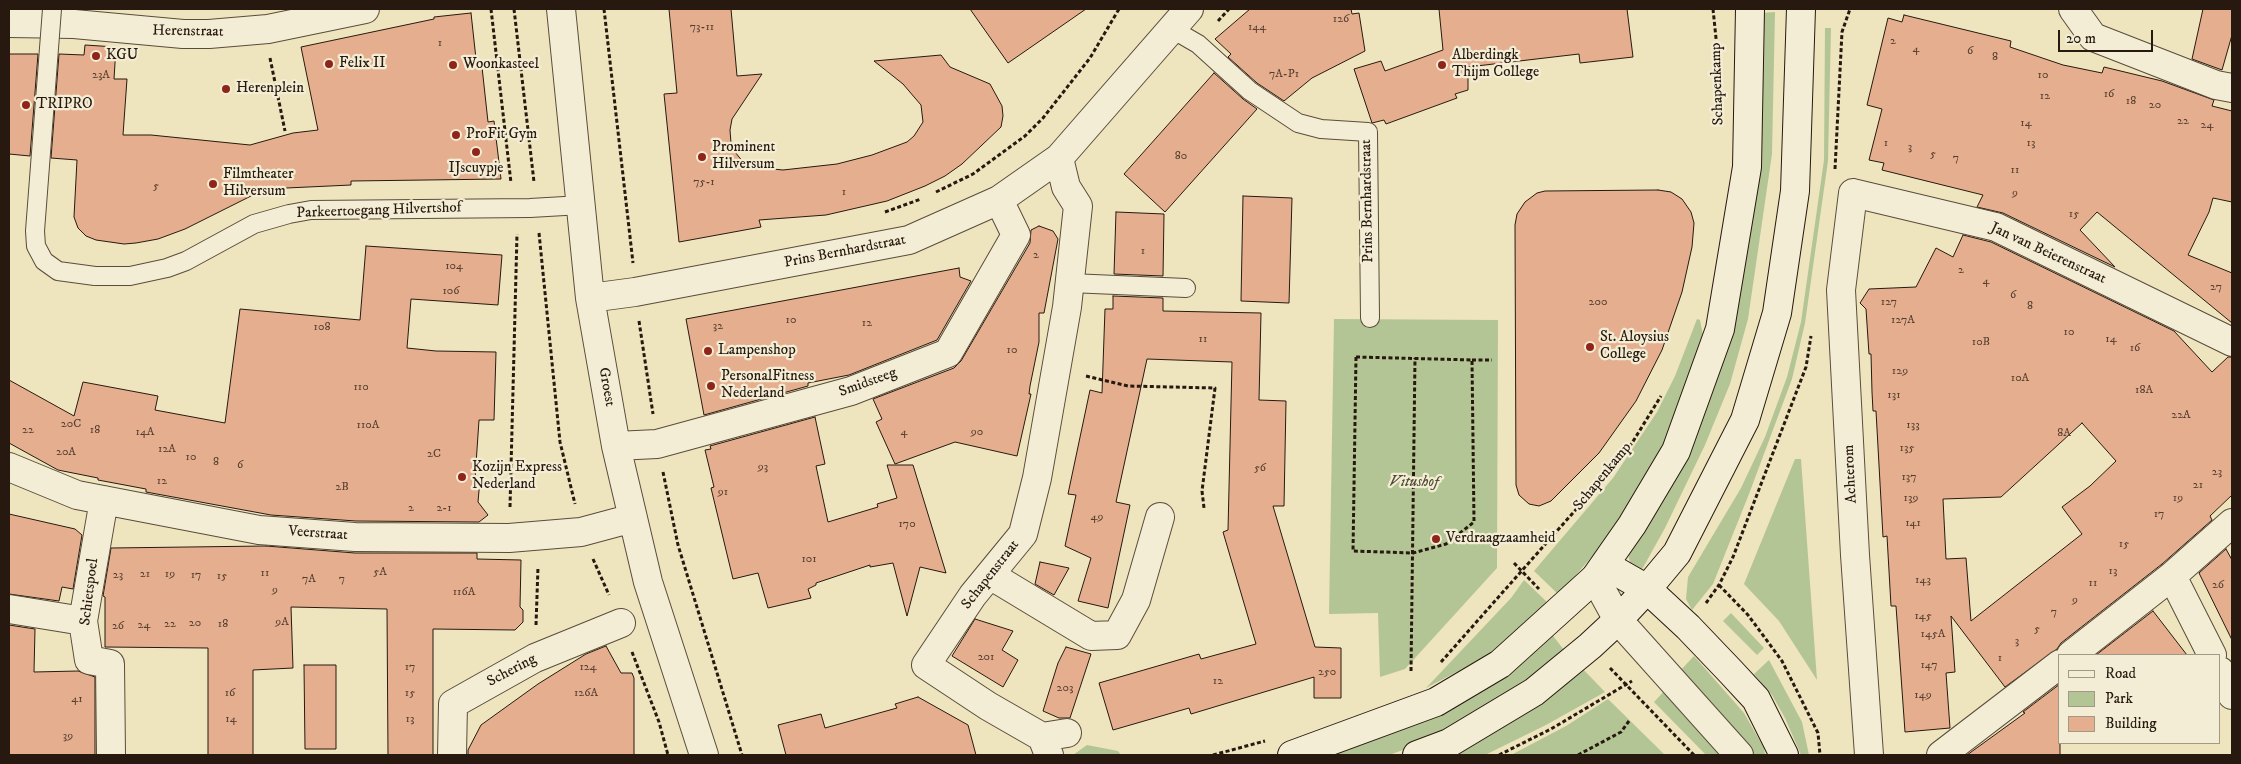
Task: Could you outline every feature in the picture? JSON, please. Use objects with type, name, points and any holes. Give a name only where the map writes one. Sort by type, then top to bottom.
[{"type":"street","name":"Herenstraat","points":[[9,23],[66,24],[183,34],[208,34],[268,29],[365,9]]},
{"type":"street","name":"Groest","points":[[561,9],[590,298],[616,446],[648,582],[704,755]]},
{"type":"street","name":"Schapenkamp","points":[[1292,755],[1436,702],[1500,664],[1600,572],[1676,451],[1720,329],[1747,166],[1750,9]]},
{"type":"street","points":[[1417,755],[1449,743],[1534,692],[1590,646],[1618,620],[1677,553],[1745,420],[1777,313],[1795,191],[1801,9]]},
{"type":"street","points":[[2073,9],[2093,37],[2216,85],[2232,88]]},
{"type":"street","name":"Prins Bernhardstraat","points":[[590,298],[636,292],[909,240],[999,200],[1059,158],[1181,19]]},
{"type":"street","name":"Schapenstraat","points":[[1052,742],[988,706],[926,665],[973,595],[1023,534],[1037,478],[1070,283],[1078,206],[1066,187],[1059,158]]},
{"type":"street","name":"Jan van Beierenstraat","points":[[1853,194],[1996,227],[2232,342]]},
{"type":"street","name":"Achterom","points":[[1853,194],[1841,290],[1855,555],[1869,755]]},
{"type":"street","name":"Smidsteeg","points":[[616,446],[657,444],[851,391],[948,353],[1016,235],[999,200]]},
{"type":"street","name":"Veerstraat","points":[[9,468],[76,494],[260,530],[355,537],[509,538],[581,532],[634,518]]},
{"type":"street","name":"Schietspoel","points":[[104,500],[83,621],[89,660],[110,664],[111,755]]},
{"type":"street","points":[[990,575],[1091,636],[1118,634],[1136,600],[1160,517]]},
{"type":"street","points":[[2072,654],[2172,576],[2232,523]]},
{"type":"street","points":[[1600,572],[1647,589],[1688,627],[1756,700],[1784,755]]},
{"type":"street","points":[[1600,572],[1618,620],[1738,755]]},
{"type":"street","points":[[2172,576],[2211,654]]},
{"type":"street","points":[[9,609],[83,621]]},
{"type":"street","name":"Schering","points":[[452,755],[453,704],[534,658],[621,623]]},
{"type":"street","points":[[1941,755],[2058,666]]},
{"type":"street","points":[[2221,672],[2232,695]]},
{"type":"lane","name":"Parkeertoegang Hilvertshof","points":[[52,9],[35,231],[36,246],[44,261],[58,271],[95,276],[130,276],[167,268],[186,261],[254,224],[311,210],[582,205]]},
{"type":"lane","name":"Prins Bernhardstraat","points":[[1181,19],[1198,44],[1250,91],[1298,123],[1321,129],[1368,132],[1370,318]]},
{"type":"lane","points":[[1070,283],[1186,288]]},
{"type":"path","points":[[491,9],[518,246],[509,538]]},
{"type":"path","points":[[514,9],[560,442],[581,532],[621,623],[659,722],[668,755]]},
{"type":"path","points":[[604,9],[636,292],[657,444],[678,545],[742,755]]},
{"type":"path","points":[[934,193],[973,174],[1025,136],[1043,118],[1090,58],[1119,9]]},
{"type":"path","name":"Schapenkamp","points":[[1714,9],[1718,56]]},
{"type":"path","points":[[269,55],[285,131]]},
{"type":"path","name":"Prins Bernhardstraat","points":[[881,213],[926,197]]},
{"type":"path","points":[[633,260],[642,258]]},
{"type":"path","points":[[1472,360],[1474,522],[1446,544],[1413,553],[1353,551],[1356,357],[1492,360]]},
{"type":"path","points":[[1411,672],[1415,358]]},
{"type":"path","points":[[1056,366],[1079,374],[1128,386],[1215,388],[1202,491],[1204,508]]},
{"type":"path","name":"Schapenkamp","points":[[1435,669],[1603,479],[1632,443],[1663,392]]},
{"type":"path","points":[[534,658],[540,536]]},
{"type":"path","points":[[1514,563],[1522,572]]},
{"type":"path","points":[[1718,585],[1748,615],[1782,661],[1818,733],[1820,755]]},
{"type":"path","points":[[1499,755],[1626,685],[1694,755]]},
{"type":"path","points":[[1578,755],[1621,732],[1629,721]]},
{"type":"path","points":[[1213,755],[1266,741]]},
{"type":"green space","points":[[1775,12],[1772,154],[1748,319],[1730,384],[1705,445],[1665,528],[1640,573],[1631,567],[1628,554],[1691,440],[1760,13]]},
{"type":"green space","points":[[1825,28],[1831,28],[1828,161],[1805,323],[1792,379],[1749,494],[1713,584],[1692,610],[1686,599],[1688,577],[1741,488],[1765,437],[1787,377],[1801,322],[1824,160]]},
{"type":"green space","name":"Vitushof","points":[[1334,319],[1498,320],[1497,568],[1405,669],[1380,677],[1378,613],[1329,614]]},
{"type":"green space","points":[[1697,319],[1700,320],[1706,352],[1676,430],[1617,527],[1559,595],[1534,571],[1613,478],[1657,412],[1675,376]]},
{"type":"green space","points":[[1795,459],[1801,459],[1817,680],[1779,621],[1744,584]]},
{"type":"green space","points":[[1524,580],[1547,602],[1537,614],[1491,654],[1426,688],[1511,598]]},
{"type":"green space","points":[[1731,613],[1764,648],[1757,655],[1723,621]]},
{"type":"green space","points":[[1550,632],[1568,655],[1442,736],[1389,755],[1323,755]]},
{"type":"green space","points":[[1694,656],[1744,713],[1764,748],[1765,755],[1749,755],[1678,673]]},
{"type":"green space","points":[[1769,660],[1802,722],[1809,755],[1801,755],[1785,718],[1772,695],[1754,674]]},
{"type":"green space","points":[[1580,666],[1605,692],[1546,725],[1485,755],[1438,755]]},
{"type":"green space","points":[[1667,688],[1726,755],[1706,755],[1654,702]]},
{"type":"green space","points":[[1608,699],[1665,755],[1511,755],[1566,726]]},
{"type":"green space","points":[[1087,745],[1118,751],[1121,755],[1073,755]]},
{"type":"building","points":[[669,9],[731,9],[737,76],[762,74],[732,119],[730,130],[731,143],[735,152],[743,162],[754,167],[783,170],[837,164],[872,155],[907,142],[914,136],[923,122],[921,105],[903,84],[874,61],[941,55],[950,67],[990,84],[1002,106],[1001,127],[962,164],[945,176],[887,201],[826,215],[759,220],[761,227],[679,242],[664,94],[677,93]]},
{"type":"building","points":[[970,9],[1086,9],[1008,63]]},
{"type":"building","points":[[1250,9],[1351,9],[1352,14],[1359,13],[1365,51],[1312,78],[1284,101],[1257,83],[1228,57],[1231,54],[1215,39]]},
{"type":"building","name":"Alberdingk Thijm College","points":[[1439,9],[1627,9],[1633,57],[1580,63],[1579,54],[1468,67],[1468,90],[1455,94],[1457,98],[1386,124],[1384,120],[1372,123],[1354,69],[1381,61],[1385,71],[1443,50]]},
{"type":"building","points":[[2203,9],[2232,9],[2232,35],[2222,70],[2192,59]]},
{"type":"building","points":[[471,13],[477,68],[482,67],[488,122],[494,121],[501,179],[351,181],[351,185],[265,189],[185,229],[158,239],[136,243],[124,244],[96,240],[86,236],[78,228],[74,217],[77,160],[51,158],[59,54],[84,55],[85,45],[116,47],[114,79],[127,79],[123,135],[151,135],[250,145],[293,133],[318,130],[301,47],[434,19],[434,17]]},
{"type":"building","points":[[1904,15],[2011,41],[2010,47],[2063,65],[2102,73],[2104,67],[2162,81],[2214,100],[2212,106],[2232,111],[2232,202],[2213,198],[2209,212],[2188,255],[2232,273],[2232,323],[2097,212],[2080,230],[2115,267],[2003,213],[1977,207],[1983,195],[1882,170],[1884,163],[1869,160],[1882,109],[1867,105],[1888,18],[1902,22]]},
{"type":"building","points":[[9,54],[38,54],[30,156],[9,154]]},
{"type":"building","points":[[1214,73],[1257,109],[1165,212],[1124,174]]},
{"type":"building","name":"St. Aloysius College","points":[[1658,190],[1671,192],[1682,199],[1691,212],[1694,223],[1692,247],[1682,292],[1662,350],[1636,401],[1599,453],[1551,501],[1539,506],[1529,504],[1519,495],[1516,485],[1515,225],[1517,214],[1525,202],[1537,193],[1545,191]]},
{"type":"building","points":[[1243,196],[1292,198],[1289,303],[1241,301]]},
{"type":"building","points":[[1116,212],[1164,214],[1163,276],[1114,274]]},
{"type":"building","points":[[1039,226],[1053,231],[1058,239],[1044,313],[1039,313],[1039,342],[1030,386],[1029,394],[1031,394],[1017,456],[955,442],[895,464],[876,422],[882,419],[873,399],[954,368],[961,361],[1030,243],[1031,230]]},
{"type":"building","points":[[1963,235],[1991,242],[2174,331],[2212,372],[2228,357],[2232,357],[2232,495],[2210,516],[2212,520],[2162,564],[2061,643],[2057,649],[2005,687],[1951,616],[1955,672],[1946,673],[1950,728],[1905,732],[1896,606],[1891,606],[1887,536],[1883,537],[1876,411],[1873,411],[1871,354],[1869,354],[1866,309],[1860,303],[1869,289],[1916,287],[1936,248],[1953,257]],"holes":[[[2082,423],[2116,461],[2090,486],[2062,507],[2082,534],[1971,621],[1966,558],[1946,559],[1943,499],[2001,497]]]},
{"type":"building","points":[[366,246],[502,255],[498,305],[411,299],[407,348],[436,351],[496,352],[494,420],[479,420],[475,479],[480,479],[478,502],[488,515],[479,522],[356,521],[271,515],[146,492],[146,489],[58,470],[9,443],[9,380],[74,416],[83,382],[158,396],[155,410],[225,423],[240,309],[360,320]]},
{"type":"building","points":[[959,268],[960,277],[971,281],[937,340],[849,375],[808,383],[808,386],[704,415],[686,319]]},
{"type":"building","points":[[1113,296],[1163,298],[1163,311],[1261,313],[1259,400],[1286,401],[1284,506],[1273,506],[1315,647],[1341,648],[1341,698],[1314,698],[1314,677],[1191,714],[1189,708],[1113,730],[1099,683],[1199,654],[1201,659],[1256,644],[1223,532],[1228,530],[1232,362],[1147,359],[1116,502],[1130,505],[1108,608],[1078,601],[1091,558],[1065,546],[1076,495],[1068,494],[1090,390],[1102,393],[1105,309],[1113,309]]},
{"type":"building","points":[[815,417],[825,464],[816,466],[828,522],[878,507],[877,504],[897,498],[887,465],[913,465],[946,573],[920,567],[907,616],[893,563],[870,567],[870,565],[816,583],[816,585],[808,589],[811,598],[768,608],[758,573],[733,579],[711,488],[714,487],[705,450],[711,449],[710,446]]},
{"type":"building","points":[[9,514],[75,529],[82,535],[73,589],[62,587],[59,601],[9,594]]},
{"type":"building","points":[[266,546],[355,553],[477,553],[477,559],[521,560],[520,607],[523,610],[523,622],[515,630],[433,629],[433,755],[388,755],[387,609],[291,607],[293,668],[253,670],[253,755],[208,755],[208,648],[105,647],[105,597],[103,596],[111,548]]},
{"type":"building","points":[[2226,549],[2232,560],[2232,640],[2199,573]]},
{"type":"building","points":[[1040,562],[1069,568],[1054,595],[1035,584]]},
{"type":"building","points":[[2153,611],[2186,654],[2097,654]]},
{"type":"building","points":[[975,619],[1013,631],[1002,650],[1018,660],[1003,687],[952,656]]},
{"type":"building","points":[[9,625],[35,629],[34,672],[78,671],[95,677],[95,755],[9,755]]},
{"type":"building","points":[[606,646],[621,673],[632,673],[634,678],[634,755],[468,755],[468,750],[481,725],[538,684],[586,654]]},
{"type":"building","points":[[1066,647],[1091,654],[1070,718],[1059,718],[1043,711],[1058,663]]},
{"type":"building","points":[[304,665],[336,665],[336,749],[305,749]]},
{"type":"building","points":[[2058,686],[2058,744],[2060,744],[2060,755],[1967,755],[2025,713],[2023,712]]},
{"type":"building","points":[[918,697],[968,725],[976,755],[786,755],[778,725],[821,714],[825,728],[897,708],[895,704]]},
{"type":"place","name":"KGU","points":[[96,56]]},
{"type":"place","name":"Felix II","points":[[329,64]]},
{"type":"place","name":"Woonkasteel","points":[[453,65]]},
{"type":"place","name":"Alberdingk Thijm College","points":[[1442,65]]},
{"type":"place","name":"Herenplein","points":[[226,89]]},
{"type":"place","name":"TRIPRO","points":[[26,105]]},
{"type":"place","name":"ProFit Gym","points":[[456,135]]},
{"type":"place","name":"IJscuypje","points":[[476,152]]},
{"type":"place","name":"Prominent Hilversum","points":[[702,157]]},
{"type":"place","name":"Filmtheater Hilversum","points":[[213,184]]},
{"type":"place","name":"St. Aloysius College","points":[[1590,347]]},
{"type":"place","name":"Lampenshop","points":[[708,351]]},
{"type":"place","name":"PersonalFitness Nederland","points":[[711,386]]},
{"type":"place","name":"Kozijn Express Nederland","points":[[462,477]]},
{"type":"place","name":"Verdraagzaamheid","points":[[1436,539]]}]
